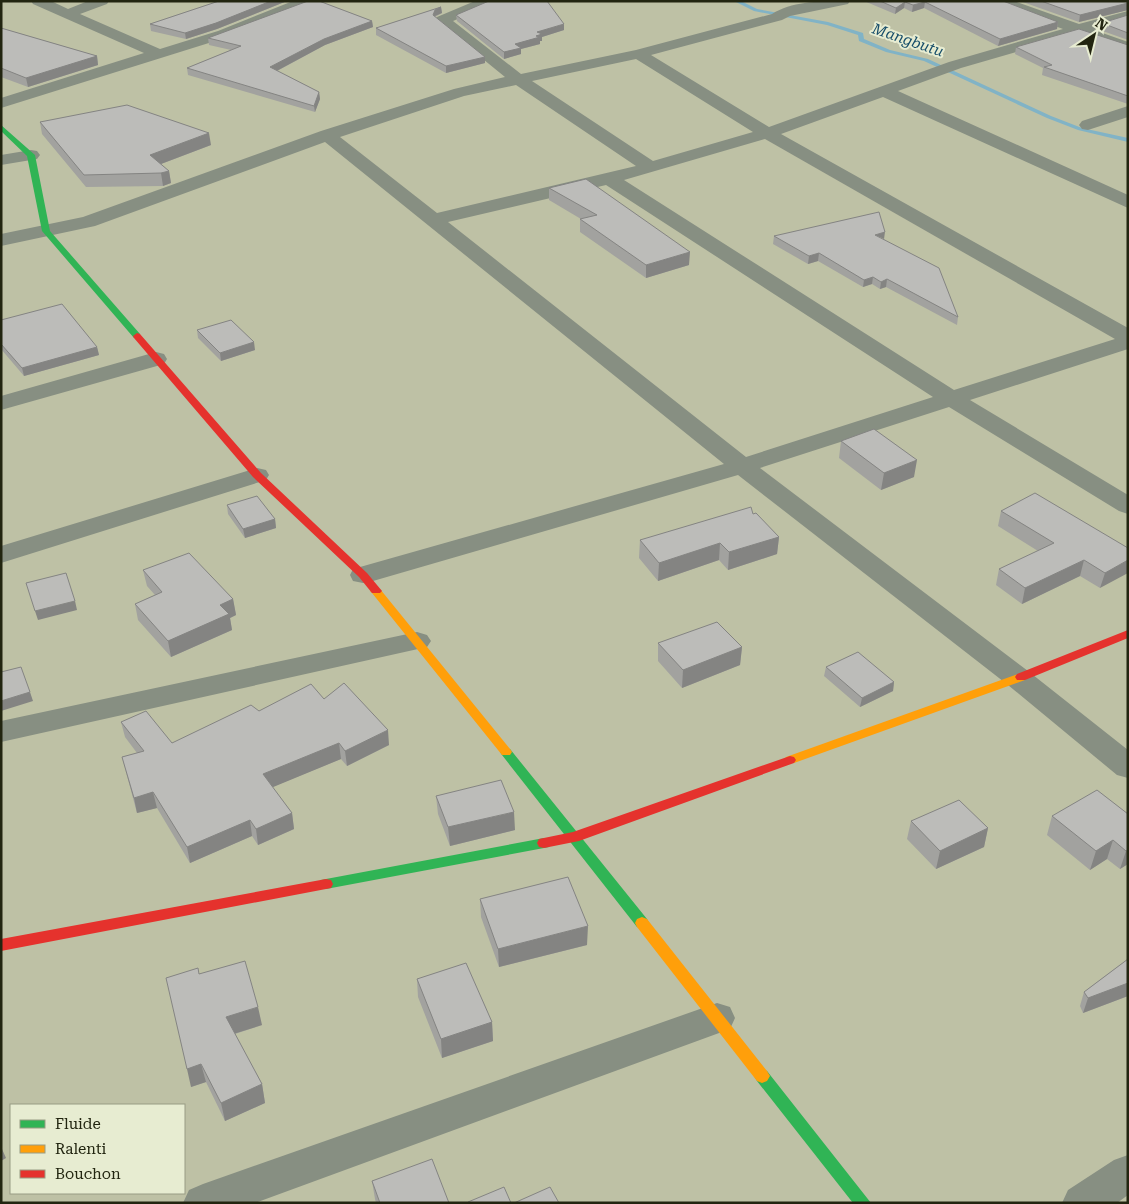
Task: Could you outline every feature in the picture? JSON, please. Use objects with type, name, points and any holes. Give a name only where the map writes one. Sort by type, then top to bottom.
[{"type":"street","points":[[38,1],[159,54]]},
{"type":"street","points":[[67,14],[102,1]]},
{"type":"street","points":[[1,103],[223,34],[307,1]]},
{"type":"street","points":[[488,1],[442,20],[516,78],[650,167]]},
{"type":"street","points":[[1,240],[88,222],[327,135],[460,92],[516,78],[638,54],[781,14],[843,1]]},
{"type":"street","points":[[1000,1],[1128,47]]},
{"type":"street","points":[[433,220],[609,179],[767,133],[955,65],[1128,16]]},
{"type":"street","points":[[638,54],[767,133],[1128,337]]},
{"type":"street","points":[[882,90],[1128,202]]},
{"type":"street","points":[[1088,125],[1128,111]]},
{"type":"street","points":[[1,127],[31,155],[46,231],[257,475],[363,575],[574,836],[863,1203]]},
{"type":"street","points":[[327,135],[742,466],[1018,678],[1128,767]]},
{"type":"street","points":[[1,160],[31,155]]},
{"type":"street","points":[[609,179],[952,398],[1128,506]]},
{"type":"street","points":[[363,575],[742,466],[1128,342]]},
{"type":"street","points":[[1,403],[156,359]]},
{"type":"street","points":[[1,555],[257,475]]},
{"type":"street","points":[[1,945],[574,836],[1018,678],[1128,634]]},
{"type":"street","points":[[1,732],[416,641]]},
{"type":"street","points":[[203,1203],[717,1018]]},
{"type":"street","points":[[1082,1203],[1128,1173]]},
{"type":"building","points":[[219,1],[271,1],[185,33],[150,24]]},
{"type":"building","points":[[308,1],[319,1],[372,21],[324,39],[270,67],[319,92],[314,106],[187,68],[241,46],[208,38]]},
{"type":"building","points":[[489,1],[547,1],[564,24],[537,32],[542,34],[536,36],[540,37],[515,44],[521,48],[504,52],[456,15]]},
{"type":"building","points":[[880,1],[1003,1],[1058,22],[1000,39],[925,2],[913,5],[905,2],[896,8]]},
{"type":"building","points":[[1041,1],[1128,1],[1128,3],[1080,15]]},
{"type":"building","points":[[441,7],[435,10],[433,15],[485,57],[446,66],[376,28]]},
{"type":"building","points":[[1128,15],[1128,33],[1102,23]]},
{"type":"building","points":[[1,28],[97,56],[26,78],[1,68]]},
{"type":"building","points":[[1079,29],[1128,45],[1128,96],[1044,67],[1052,65],[1016,47]]},
{"type":"building","points":[[127,105],[209,133],[150,155],[169,171],[161,173],[84,175],[40,122]]},
{"type":"building","points":[[586,179],[690,252],[646,265],[580,219],[597,215],[549,188]]},
{"type":"building","points":[[879,212],[885,232],[875,235],[939,268],[958,317],[887,279],[881,282],[873,277],[864,280],[819,253],[809,256],[774,236]]},
{"type":"building","points":[[62,304],[97,347],[22,368],[1,344],[1,320]]},
{"type":"building","points":[[231,320],[254,342],[220,353],[197,330]]},
{"type":"building","points":[[874,429],[917,460],[884,473],[841,441]]},
{"type":"building","points":[[1035,493],[1128,548],[1128,560],[1105,573],[1084,560],[1025,588],[999,569],[1054,543],[1001,511]]},
{"type":"building","points":[[257,496],[275,519],[243,529],[227,505]]},
{"type":"building","points":[[751,507],[753,514],[756,513],[779,537],[729,552],[720,543],[659,563],[640,540]]},
{"type":"building","points":[[189,553],[233,599],[220,605],[229,614],[168,641],[135,604],[162,592],[143,570]]},
{"type":"building","points":[[66,573],[75,601],[35,611],[26,583]]},
{"type":"building","points":[[717,622],[742,647],[683,670],[658,643]]},
{"type":"building","points":[[858,652],[894,682],[862,698],[826,667]]},
{"type":"building","points":[[21,667],[30,692],[1,701],[1,672]]},
{"type":"building","points":[[344,683],[388,730],[345,751],[339,743],[263,774],[292,813],[256,829],[250,820],[187,847],[153,792],[134,798],[122,757],[144,751],[121,722],[146,711],[172,743],[251,705],[259,711],[311,684],[324,699]]},
{"type":"building","points":[[501,780],[514,812],[448,827],[436,796]]},
{"type":"building","points":[[1097,790],[1128,814],[1128,850],[1126,851],[1113,840],[1096,851],[1052,816]]},
{"type":"building","points":[[959,800],[988,828],[940,851],[911,821]]},
{"type":"building","points":[[568,877],[588,926],[498,949],[480,899]]},
{"type":"building","points":[[1128,959],[1128,983],[1088,998],[1084,992]]},
{"type":"building","points":[[245,961],[258,1007],[226,1017],[262,1084],[221,1103],[201,1064],[187,1069],[166,978],[198,968],[199,974]]},
{"type":"building","points":[[466,963],[492,1022],[441,1039],[417,979]]},
{"type":"building","points":[[432,1159],[449,1203],[380,1203],[372,1181]]},
{"type":"building","points":[[504,1187],[511,1203],[468,1202]]},
{"type":"building","points":[[550,1187],[559,1203],[514,1203]]},
{"type":"waterway","name":"Mangbutu","points":[[736,1],[756,10],[828,24],[861,34],[861,40],[888,51],[926,60],[1049,117],[1080,129],[1128,140]]},
{"type":"traffic: fast","points":[[1,127],[31,155],[46,231],[137,336]]},
{"type":"traffic: fast","points":[[506,752],[642,923]]},
{"type":"traffic: fast","points":[[326,884],[544,843]]},
{"type":"traffic: fast","points":[[762,1076],[863,1203]]},
{"type":"traffic: slow","points":[[376,591],[506,752]]},
{"type":"traffic: slow","points":[[790,760],[1021,677]]},
{"type":"traffic: slow","points":[[642,923],[762,1076]]},
{"type":"traffic: jam","points":[[137,336],[257,475],[363,575],[376,591]]},
{"type":"traffic: jam","points":[[1021,677],[1128,634]]},
{"type":"traffic: jam","points":[[544,843],[574,837],[790,760]]},
{"type":"traffic: jam","points":[[1,945],[326,884]]}]
